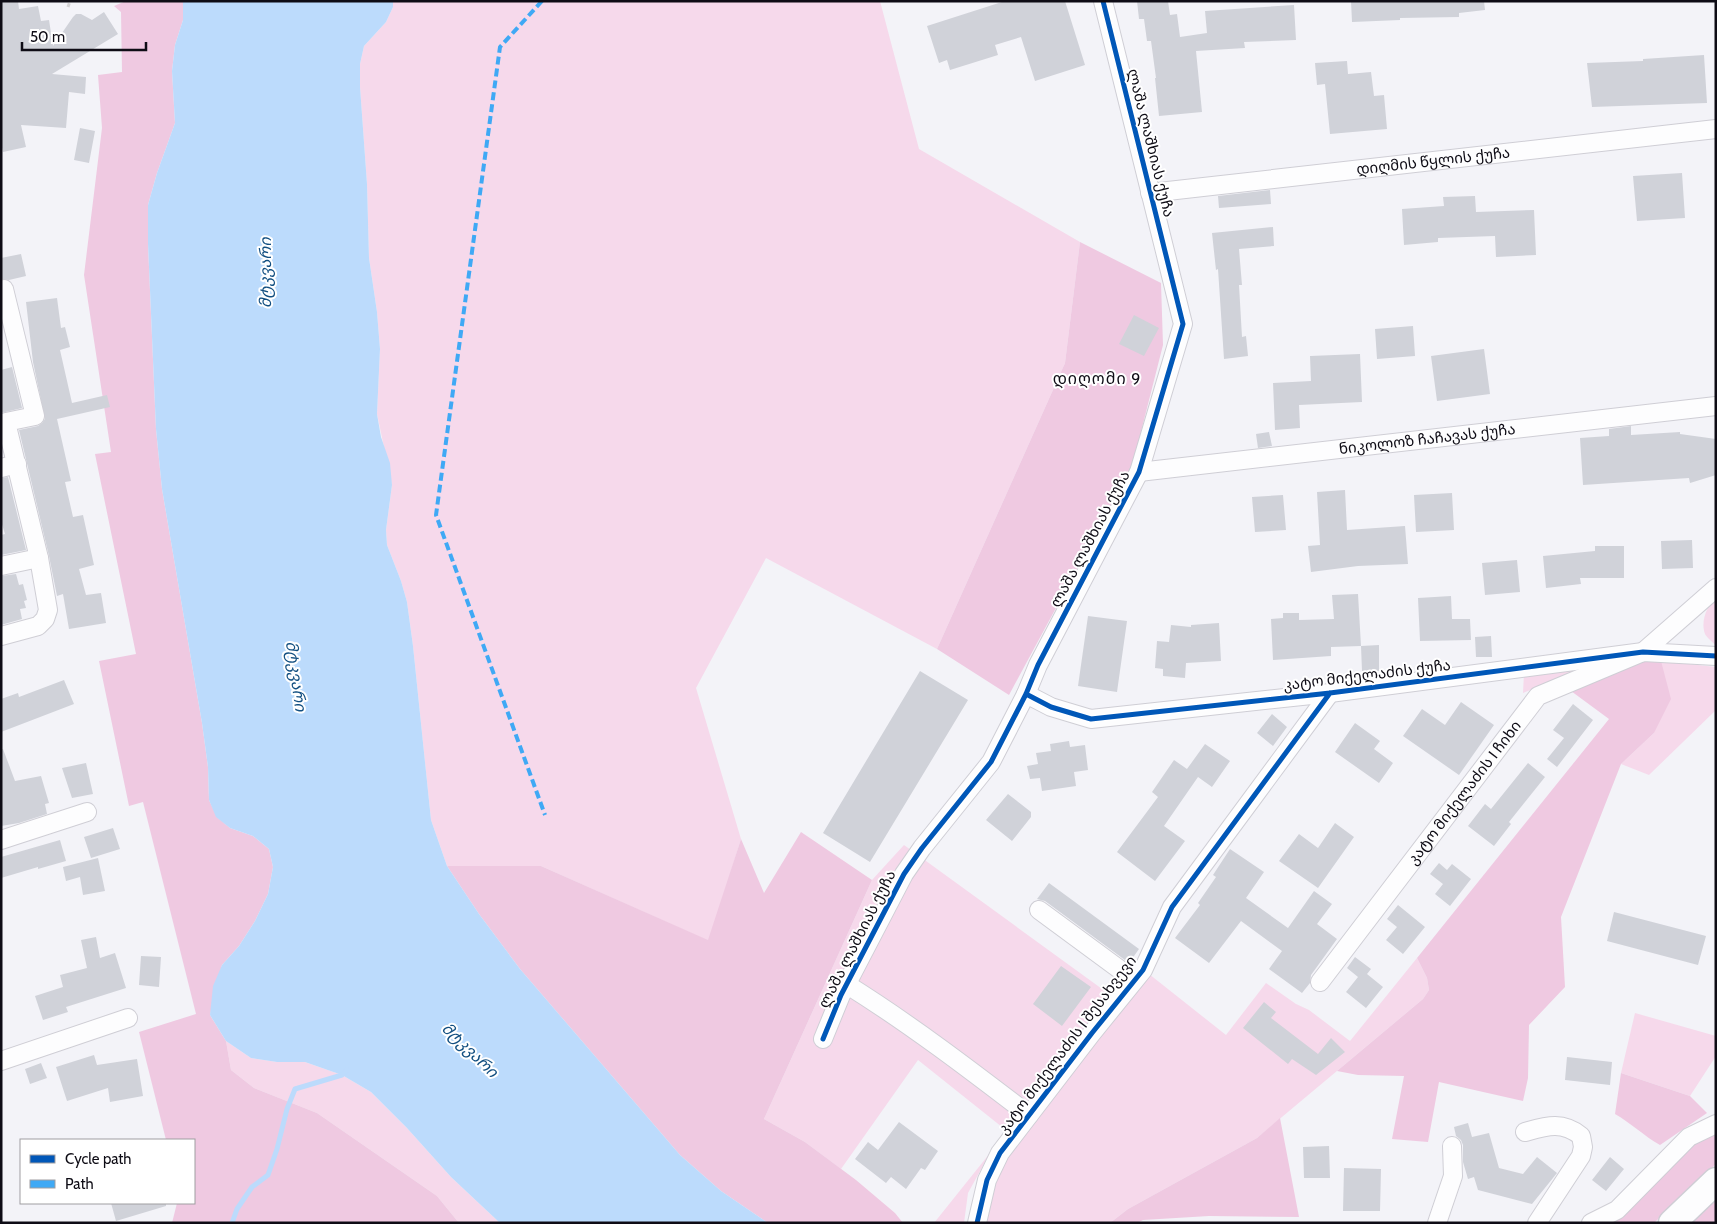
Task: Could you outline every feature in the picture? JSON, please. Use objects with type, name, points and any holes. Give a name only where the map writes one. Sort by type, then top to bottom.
[{"type":"highway","points":[[1672,1223],[1716,1181]]},
{"type":"street","name":"ლაშა ლაშხიას ქუჩა","points":[[823,1039],[846,984],[904,874],[932,834],[991,762],[1026,694],[1038,665],[1139,472],[1183,324],[1103,1]]},
{"type":"street","name":"დიღმის წყლის ქუჩა","points":[[1150,193],[1716,128]]},
{"type":"street","points":[[1,290],[4,289],[35,416],[6,422],[9,466],[39,558],[48,610],[46,619],[38,626],[1,636]]},
{"type":"street","name":"ნიკოლოზ ჩაჩავას ქუჩა","points":[[1139,472],[1716,406]]},
{"type":"street","points":[[1,566],[39,558]]},
{"type":"street","points":[[1643,652],[1716,588]]},
{"type":"street","name":"კატო მიქელაძის ქუჩა","points":[[1026,694],[1051,708],[1090,720],[1330,693],[1643,652],[1716,656]]},
{"type":"street","name":"კატო მიქელაძის I ჩიხი","points":[[1320,982],[1538,696],[1643,652]]},
{"type":"street","name":"კატო მიქელაძის I შესახვევი","points":[[977,1223],[987,1180],[1000,1154],[1143,970],[1172,908],[1330,693]]},
{"type":"street","points":[[1,840],[87,812]]},
{"type":"street","points":[[1039,910],[1134,980]]},
{"type":"street","points":[[846,984],[890,1011],[958,1060],[1029,1115]]},
{"type":"street","points":[[1,1061],[128,1018]]},
{"type":"street","points":[[1591,1223],[1617,1210],[1689,1137],[1716,1124]]},
{"type":"street","points":[[1525,1132],[1546,1126],[1572,1128],[1581,1136],[1583,1147],[1581,1156],[1537,1223]]},
{"type":"street","points":[[1437,1223],[1453,1176],[1452,1146]]},
{"type":"path","points":[[68,7],[70,1]]},
{"type":"shaded area","points":[[126,1],[183,1],[183,20],[175,45],[172,71],[175,123],[148,205],[156,429],[162,489],[202,723],[208,767],[209,800],[217,817],[230,828],[253,836],[269,849],[273,867],[268,894],[255,921],[239,946],[222,965],[210,1015],[226,1041],[231,1070],[254,1088],[317,1113],[437,1196],[459,1223],[172,1223],[177,1204],[195,1204],[195,1139],[166,1139],[139,1032],[196,1014],[143,802],[129,806],[99,661],[136,654],[95,454],[111,452],[84,275],[102,128],[98,75],[122,72],[121,12],[114,6]]},
{"type":"shaded area","points":[[393,1],[880,1],[919,149],[1080,242],[1065,363],[937,649],[766,558],[696,688],[741,839],[709,941],[541,866],[447,866],[431,820],[407,602],[387,545],[386,530],[392,485],[377,414],[380,349],[369,258],[367,184],[360,87],[360,64],[364,46],[386,22],[393,7]]},
{"type":"shaded area","points":[[1080,242],[1161,283],[1163,345],[1129,479],[1097,532],[1009,695],[937,649],[1065,363]]},
{"type":"shaded area","points":[[1716,596],[1716,646],[1705,634],[1703,623],[1708,608]]},
{"type":"shaded area","points":[[1661,661],[1716,667],[1716,710],[1649,775],[1621,764],[1654,733]]},
{"type":"shaded area","points":[[1661,661],[1671,699],[1654,733],[1621,764],[1561,917],[1565,987],[1529,1025],[1528,1078],[1523,1101],[1439,1082],[1428,1142],[1392,1139],[1404,1076],[1358,1075],[1337,1071],[1423,999],[1429,990],[1427,978],[1417,958],[1609,719],[1571,691],[1638,662]]},
{"type":"shaded area","points":[[1600,663],[1523,693],[1524,673]]},
{"type":"shaded area","points":[[801,832],[872,880],[764,1119],[805,1142],[856,1180],[895,1213],[903,1223],[768,1223],[721,1191],[680,1155],[520,969],[479,914],[447,866],[541,866],[708,940],[741,839],[764,893]]},
{"type":"shaded area","points":[[904,845],[1109,994],[1007,1131],[918,1060],[841,1169],[805,1142],[764,1119],[872,880]]},
{"type":"shaded area","points":[[1417,958],[1427,978],[1429,990],[1423,999],[1257,1138],[1128,1209],[1110,1223],[984,1223],[993,1185],[1008,1155],[1149,974],[1226,1035],[1266,983],[1296,1004],[1309,1010],[1350,1041]]},
{"type":"shaded area","points":[[1635,1013],[1716,1036],[1716,1056],[1690,1096],[1621,1073]]},
{"type":"shaded area","points":[[226,1041],[251,1058],[277,1062],[305,1062],[342,1075],[371,1092],[407,1128],[451,1177],[500,1223],[459,1223],[437,1196],[317,1113],[254,1088],[231,1070]]},
{"type":"shaded area","points":[[1621,1073],[1690,1096],[1707,1113],[1660,1145],[1615,1114]]},
{"type":"shaded area","points":[[1280,1118],[1299,1217],[1209,1216],[1143,1220],[1137,1223],[1110,1223],[1128,1209],[1257,1138]]},
{"type":"shaded area","points":[[1716,1132],[1716,1164],[1654,1223],[1603,1223],[1688,1143]]},
{"type":"shaded area","points":[[990,1153],[968,1193],[964,1223],[934,1223]]},
{"type":"shaded area","points":[[1716,1199],[1716,1223],[1691,1223]]},
{"type":"water","name":"მტკვარი","points":[[183,1],[393,1],[393,7],[386,22],[364,46],[360,64],[360,87],[367,184],[369,258],[380,349],[377,414],[381,437],[390,463],[392,485],[386,530],[387,545],[407,602],[431,820],[447,866],[479,914],[520,969],[680,1155],[721,1191],[768,1223],[500,1223],[451,1177],[407,1128],[371,1092],[342,1075],[305,1062],[277,1062],[251,1058],[226,1041],[210,1015],[213,986],[222,965],[239,946],[255,921],[268,894],[273,867],[269,849],[253,836],[230,828],[216,817],[209,800],[208,767],[202,723],[162,489],[156,429],[148,205],[175,123],[172,71],[175,45],[183,20]]},
{"type":"building","points":[[1,1],[18,1],[19,9],[38,6],[41,21],[49,20],[53,46],[76,14],[81,14],[92,20],[104,12],[118,34],[52,74],[86,77],[85,94],[69,92],[66,128],[21,125],[26,147],[3,152],[1,143]]},
{"type":"building","points":[[1005,1],[1065,1],[1085,65],[1035,81],[1021,37],[995,45],[998,55],[950,70],[947,60],[939,63],[927,26]]},
{"type":"building","points":[[1137,1],[1168,1],[1170,15],[1177,14],[1180,37],[1207,33],[1205,11],[1294,5],[1296,40],[1244,42],[1245,48],[1196,51],[1202,112],[1159,116],[1151,41],[1147,41],[1144,19],[1139,19]]},
{"type":"building","points":[[1351,1],[1484,1],[1485,10],[1459,13],[1459,17],[1400,18],[1400,20],[1352,22]]},
{"type":"building","points":[[1704,55],[1707,103],[1592,107],[1587,63],[1643,61],[1643,59]]},
{"type":"building","points":[[1347,61],[1348,74],[1371,72],[1374,96],[1384,95],[1387,129],[1330,134],[1325,84],[1317,85],[1315,63]]},
{"type":"building","points":[[80,128],[95,131],[89,163],[74,160]]},
{"type":"building","points":[[1682,173],[1685,218],[1637,221],[1633,176]]},
{"type":"building","points":[[1270,190],[1271,204],[1219,208],[1218,196]]},
{"type":"building","points":[[1475,196],[1476,212],[1534,210],[1536,255],[1496,257],[1495,236],[1438,238],[1438,242],[1404,245],[1402,209],[1444,206],[1443,197]]},
{"type":"building","points":[[1273,227],[1274,246],[1239,249],[1242,285],[1239,285],[1242,337],[1246,336],[1248,356],[1224,359],[1218,269],[1216,270],[1212,233]]},
{"type":"building","points":[[21,254],[26,276],[9,280],[1,279],[1,258]]},
{"type":"building","points":[[57,298],[61,328],[65,327],[70,347],[60,350],[72,403],[107,395],[110,407],[57,419],[71,481],[65,482],[73,517],[83,515],[94,565],[79,569],[86,595],[101,593],[106,623],[69,629],[63,594],[57,596],[19,430],[38,426],[45,419],[33,362],[26,302]]},
{"type":"building","points":[[1134,315],[1159,328],[1144,356],[1119,344]]},
{"type":"building","points":[[1413,326],[1415,356],[1377,359],[1375,329]]},
{"type":"building","points":[[1484,349],[1490,394],[1437,401],[1431,356]]},
{"type":"building","points":[[1360,354],[1362,402],[1299,405],[1300,428],[1275,430],[1273,383],[1311,381],[1310,356]]},
{"type":"building","points":[[12,367],[22,408],[1,413],[1,370]]},
{"type":"building","points":[[1631,426],[1631,435],[1680,432],[1680,434],[1716,439],[1716,475],[1690,483],[1689,478],[1583,485],[1580,438],[1609,436],[1609,429]]},
{"type":"building","points":[[1269,432],[1272,446],[1258,448],[1256,434]]},
{"type":"building","points":[[8,477],[26,550],[1,555],[1,535],[5,534],[1,521],[1,478]]},
{"type":"building","points":[[1345,490],[1347,530],[1405,526],[1408,564],[1358,566],[1311,572],[1308,546],[1320,545],[1317,492]]},
{"type":"building","points":[[1452,493],[1454,530],[1416,532],[1414,495]]},
{"type":"building","points":[[1283,495],[1286,530],[1255,532],[1252,497]]},
{"type":"building","points":[[1692,540],[1693,568],[1662,569],[1661,541]]},
{"type":"building","points":[[1595,546],[1624,546],[1624,578],[1580,578],[1581,584],[1546,588],[1543,556],[1595,551]]},
{"type":"building","points":[[1517,560],[1520,592],[1485,595],[1482,563]]},
{"type":"building","points":[[16,574],[19,585],[23,584],[27,600],[24,601],[26,608],[20,609],[22,619],[1,625],[1,576]]},
{"type":"building","points":[[1358,594],[1361,646],[1331,647],[1331,656],[1273,660],[1271,619],[1283,618],[1283,613],[1299,613],[1299,620],[1334,619],[1332,595]]},
{"type":"building","points":[[1451,596],[1452,619],[1470,619],[1471,640],[1420,641],[1418,598]]},
{"type":"building","points":[[1088,616],[1127,621],[1117,692],[1078,686]]},
{"type":"building","points":[[1219,623],[1221,661],[1186,663],[1185,678],[1163,676],[1163,669],[1155,668],[1157,641],[1169,642],[1171,625],[1191,627],[1191,625]]},
{"type":"building","points":[[1491,636],[1492,657],[1476,657],[1475,637]]},
{"type":"building","points":[[1379,645],[1379,671],[1362,671],[1361,646]]},
{"type":"building","points":[[920,671],[968,700],[870,862],[823,833]]},
{"type":"building","points":[[64,680],[74,704],[1,732],[1,699],[18,693],[19,697]]},
{"type":"building","points":[[1461,702],[1494,725],[1459,775],[1403,736],[1422,709],[1445,725]]},
{"type":"building","points":[[1573,704],[1593,720],[1557,767],[1547,759],[1564,738],[1553,730]]},
{"type":"building","points":[[1272,714],[1287,727],[1273,746],[1257,733]]},
{"type":"building","points":[[1355,723],[1380,741],[1374,749],[1393,763],[1379,783],[1335,752]]},
{"type":"building","points":[[1069,741],[1070,747],[1085,745],[1088,770],[1074,772],[1076,786],[1042,791],[1040,778],[1030,779],[1027,766],[1038,764],[1036,753],[1051,751],[1050,744]]},
{"type":"building","points":[[1205,744],[1230,761],[1212,787],[1198,777],[1164,826],[1185,841],[1155,881],[1117,852],[1158,797],[1152,792],[1174,760],[1187,769]]},
{"type":"building","points":[[1,749],[3,749],[15,781],[41,776],[49,803],[45,804],[47,814],[19,823],[1,826]]},
{"type":"building","points":[[86,763],[93,794],[72,798],[62,768]]},
{"type":"building","points":[[1528,763],[1545,777],[1509,822],[1511,824],[1494,846],[1468,826],[1485,804],[1491,809]]},
{"type":"building","points":[[1008,794],[1031,812],[1031,817],[1012,841],[986,820]]},
{"type":"building","points":[[1335,823],[1354,837],[1318,888],[1279,861],[1299,834],[1318,848]]},
{"type":"building","points":[[113,828],[120,849],[91,858],[84,837]]},
{"type":"building","points":[[60,840],[66,861],[1,878],[1,857]]},
{"type":"building","points":[[1230,849],[1264,872],[1246,898],[1288,928],[1314,891],[1332,904],[1317,924],[1337,939],[1311,975],[1310,983],[1302,993],[1269,969],[1282,951],[1241,921],[1209,963],[1175,938],[1200,905],[1198,903],[1216,877],[1213,875]]},
{"type":"building","points":[[98,858],[105,891],[83,895],[80,877],[66,881],[63,867]]},
{"type":"building","points":[[1439,863],[1447,870],[1452,864],[1471,879],[1450,906],[1435,894],[1443,884],[1430,874]]},
{"type":"building","points":[[1049,883],[1139,949],[1129,963],[1045,901],[1037,899]]},
{"type":"building","points":[[1398,905],[1425,927],[1403,954],[1386,940],[1397,927],[1387,919]]},
{"type":"building","points":[[1614,912],[1706,936],[1698,965],[1607,941]]},
{"type":"building","points":[[96,937],[100,958],[115,953],[126,988],[66,1007],[68,1012],[43,1020],[35,996],[63,987],[60,975],[87,968],[81,940]]},
{"type":"building","points":[[141,956],[161,957],[159,987],[139,985]]},
{"type":"building","points":[[1355,957],[1371,969],[1367,974],[1383,987],[1366,1008],[1346,992],[1358,977],[1347,968]]},
{"type":"building","points":[[1061,966],[1091,987],[1062,1026],[1033,1004]]},
{"type":"building","points":[[1264,1002],[1276,1012],[1271,1018],[1318,1054],[1331,1038],[1345,1052],[1316,1075],[1292,1059],[1288,1064],[1243,1028]]},
{"type":"building","points":[[94,1055],[97,1065],[137,1059],[143,1096],[110,1102],[108,1088],[67,1101],[56,1067]]},
{"type":"building","points":[[1567,1057],[1612,1062],[1610,1085],[1565,1080]]},
{"type":"building","points":[[41,1063],[47,1078],[30,1084],[25,1069]]},
{"type":"building","points":[[899,1122],[938,1151],[925,1170],[921,1168],[906,1189],[891,1177],[886,1183],[855,1159],[868,1142],[878,1150]]},
{"type":"building","points":[[1468,1123],[1472,1137],[1489,1133],[1499,1168],[1523,1174],[1537,1157],[1557,1173],[1532,1204],[1478,1190],[1474,1177],[1468,1179],[1463,1162],[1463,1145],[1456,1136],[1454,1127]]},
{"type":"building","points":[[1329,1146],[1330,1178],[1304,1178],[1303,1147]]},
{"type":"building","points":[[1610,1157],[1624,1169],[1606,1191],[1592,1180]]},
{"type":"building","points":[[1344,1168],[1381,1169],[1380,1211],[1343,1211]]},
{"type":"building","points":[[111,1204],[166,1204],[166,1206],[116,1221]]},
{"type":"waterway","points":[[232,1223],[237,1209],[252,1187],[268,1175],[287,1109],[295,1089],[342,1075],[347,1070]]},
{"type":"marked path","points":[[542,1],[500,47],[436,515],[545,815]]},
{"type":"cycle path","points":[[823,1039],[841,995],[904,874],[922,848],[991,762],[1026,694],[1038,665],[1139,472],[1183,324],[1103,1]]},
{"type":"cycle path","points":[[1026,694],[1051,707],[1091,719],[1330,693],[1643,652],[1716,656]]},
{"type":"cycle path","points":[[977,1223],[987,1180],[1000,1153],[1143,970],[1172,907],[1330,693]]},
{"type":"district","name":"დიღომი 9","points":[[1097,378]]}]
